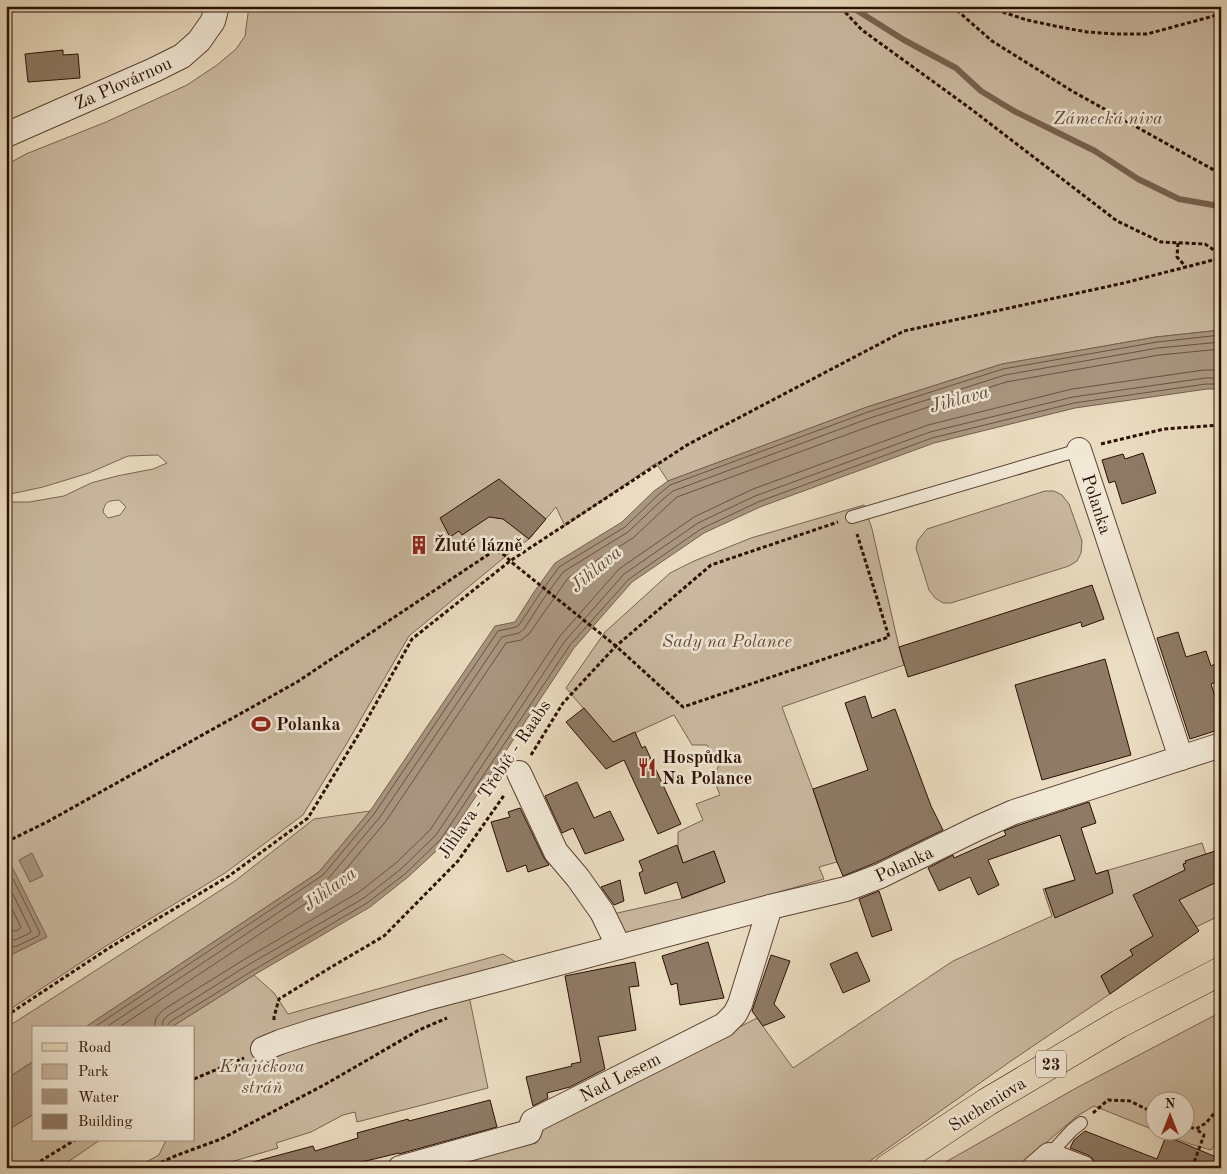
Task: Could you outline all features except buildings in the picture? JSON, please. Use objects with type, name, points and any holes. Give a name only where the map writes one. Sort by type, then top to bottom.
[{"type":"main road","name":"Sucheniova","points":[[888,1168],[987,1102],[1036,1073],[1119,1024],[1221,971]]},
{"type":"street","name":"Za Plovárnou","points":[[6,135],[182,56],[199,42],[204,35],[213,22],[217,6]]},
{"type":"street","name":"Polanka","points":[[1079,450],[1181,758]]},
{"type":"street","name":"Polanka","points":[[272,1046],[314,1031],[427,998],[770,907],[846,889],[880,876],[1014,812],[1221,745]]},
{"type":"street","points":[[520,773],[556,852],[578,878],[602,912],[619,947]]},
{"type":"street","name":"Nad Lesem","points":[[400,1168],[529,1132],[533,1121],[724,1025],[735,1014],[740,1004],[770,907]]},
{"type":"street","points":[[1042,1161],[1083,1168]]},
{"type":"lane","points":[[852,517],[1079,450]]},
{"type":"lane","points":[[1042,1161],[1081,1123]]},
{"type":"path","points":[[844,6],[845,12],[862,30],[971,109],[1117,221],[1161,242],[1205,244],[1221,257]]},
{"type":"path","points":[[952,6],[992,41],[1072,91],[1221,174]]},
{"type":"path","points":[[984,6],[1027,20],[1055,26],[1087,32],[1116,34],[1147,34],[1221,14]]},
{"type":"path","points":[[1178,243],[1177,257],[1186,267]]},
{"type":"path","points":[[6,1016],[109,948],[229,876],[308,818],[360,732],[412,639],[510,561],[687,445],[904,331],[1124,283],[1221,257]]},
{"type":"path","points":[[1079,450],[1164,429],[1221,425]]},
{"type":"path","points":[[6,842],[47,822],[296,682],[495,550],[506,556],[616,646],[683,706],[889,637],[852,517]]},
{"type":"path","name":"Jihlava - Třebíč - Raabs","points":[[272,1046],[274,1017],[279,1000],[384,936],[458,861],[520,773],[563,703],[616,646],[711,565],[852,517]]},
{"type":"path","points":[[149,1168],[220,1139],[324,1086],[419,1030],[455,1015]]},
{"type":"path","points":[[195,1080],[272,1046]]},
{"type":"path","points":[[1081,1123],[1108,1100],[1130,1101],[1144,1108]]},
{"type":"path","points":[[1192,1168],[1204,1135],[1196,1129],[1206,1123],[1221,1105]]},
{"type":"path","points":[[29,1168],[72,1142]]},
{"type":"green space","name":"Zámecká niva","points":[[249,6],[1221,6],[1221,330],[1156,337],[1002,364],[867,407],[668,481],[656,463],[565,526],[556,507],[529,539],[409,636],[303,815],[225,873],[106,946],[6,1012],[6,502],[29,502],[64,496],[91,483],[153,469],[167,463],[158,455],[128,456],[89,473],[43,487],[6,495],[6,165],[26,154],[106,122],[187,85],[217,65],[236,49],[245,36]],"holes":[[[119,500],[126,507],[120,515],[108,518],[103,512],[106,504],[112,501]]]},
{"type":"green space","points":[[1045,491],[1054,491],[1062,495],[1069,504],[1082,541],[1081,553],[1077,561],[1069,566],[951,603],[943,603],[935,598],[929,590],[916,548],[918,540],[927,529]]},
{"type":"green space","name":"Sady na Polance","points":[[864,505],[872,529],[904,665],[782,707],[837,862],[819,867],[824,879],[623,937],[613,914],[684,898],[725,882],[714,851],[683,863],[678,847],[678,832],[703,820],[696,804],[720,795],[713,778],[719,765],[707,745],[692,745],[674,715],[613,743],[566,688],[605,632],[670,573],[751,538]]},
{"type":"green space","points":[[370,811],[319,872],[87,1026],[32,1026],[32,1062],[6,1079],[6,1028],[235,881],[314,819]]},
{"type":"green space","points":[[1202,843],[1221,899],[1221,915],[1196,927],[1191,919],[1157,934],[1130,950],[1133,955],[1101,976],[1110,994],[1011,1061],[860,1168],[433,1168],[540,1138],[542,1128],[757,1018],[793,1068],[953,961],[1052,916],[1043,889]]},
{"type":"green space","name":"Krajíčkova stráň","points":[[503,954],[543,979],[469,996],[488,1088],[357,1122],[355,1112],[343,1115],[311,1132],[276,1143],[278,1148],[211,1168],[135,1168],[159,1155],[165,1142],[195,1142],[195,1026],[173,1026],[254,975],[274,993],[288,1014]]},
{"type":"green space","points":[[1221,1012],[1221,1137],[1211,1150],[1185,1142],[1194,1142],[1194,1092],[1144,1092],[1144,1126],[1094,1106],[1077,1116],[1017,1168],[935,1168],[1078,1087]]},
{"type":"green space","points":[[32,1115],[32,1142],[97,1142],[59,1168],[6,1168],[6,1131]]},
{"type":"water","name":"Jihlava","points":[[1221,330],[1221,389],[1207,389],[1075,408],[934,443],[760,507],[704,533],[632,582],[574,648],[445,843],[408,877],[370,907],[254,975],[173,1026],[87,1026],[319,872],[370,811],[495,626],[515,622],[555,563],[622,522],[654,491],[668,481],[867,407],[1002,364],[1156,337]]},
{"type":"water","points":[[32,853],[43,876],[30,882],[19,860]]},
{"type":"water","points":[[11,865],[47,937],[11,955],[6,945],[6,867]]},
{"type":"water","points":[[32,1062],[32,1115],[6,1131],[6,1079]]},
{"type":"waterway","points":[[850,6],[904,40],[956,68],[981,91],[1014,111],[1095,151],[1138,179],[1179,199],[1221,208]]},
{"type":"place","name":"Žluté lázně","points":[[419,545]]},
{"type":"place","name":"Polanka","points":[[261,724]]},
{"type":"place","name":"Hospůdka Na Polance","points":[[647,767]]}]
